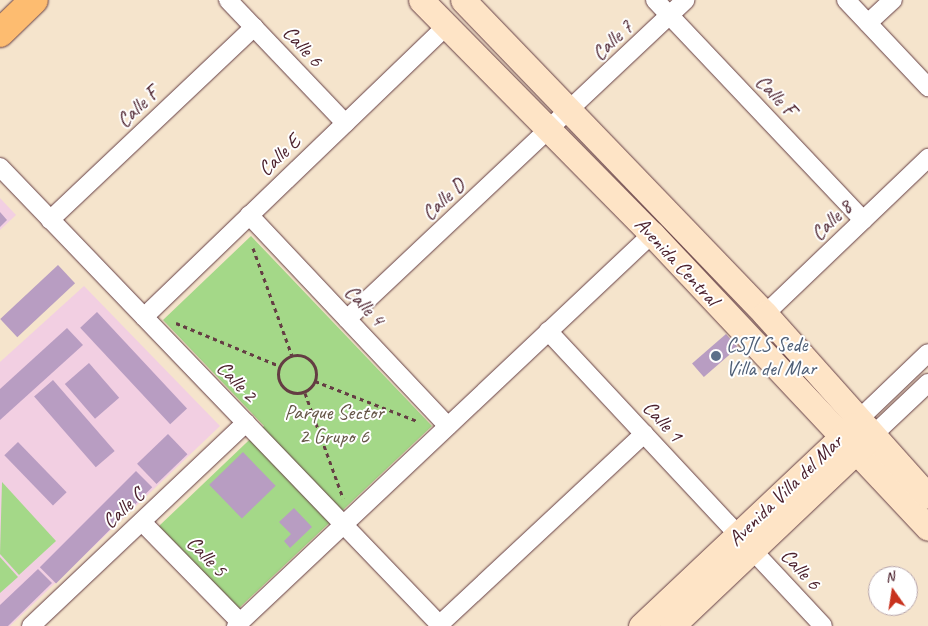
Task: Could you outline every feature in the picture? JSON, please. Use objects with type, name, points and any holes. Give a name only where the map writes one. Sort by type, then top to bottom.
[{"type":"main road","points":[[0,33],[34,0]]},
{"type":"street","name":"Calle 6","points":[[228,0],[345,123]]},
{"type":"street","name":"Avenida Central","points":[[421,0],[652,234],[857,436],[928,496]]},
{"type":"street","name":"Avenida Central","points":[[463,0],[765,314],[928,528]]},
{"type":"street","name":"Calle F","points":[[655,0],[863,220]]},
{"type":"street","name":"Calle 7","points":[[570,112],[686,0]]},
{"type":"street","points":[[846,0],[928,87]]},
{"type":"street","points":[[868,23],[893,0]]},
{"type":"street","name":"Calle E","points":[[144,317],[446,26]]},
{"type":"street","name":"Calle F","points":[[50,220],[254,27]]},
{"type":"street","name":"Calle D","points":[[347,319],[570,112]]},
{"type":"street","name":"Calle 8","points":[[765,314],[928,158]]},
{"type":"street","name":"Calle 2","points":[[0,167],[439,626]]},
{"type":"street","name":"Calle 4","points":[[249,215],[448,426]]},
{"type":"street","points":[[238,624],[652,234]]},
{"type":"street","name":"Calle 1","points":[[548,331],[745,542]]},
{"type":"street","name":"Avenida Villa del Mar","points":[[642,626],[745,542],[857,436],[928,353]]},
{"type":"street","name":"Avenida Villa del Mar","points":[[857,436],[928,383]]},
{"type":"street","name":"Calle C","points":[[31,626],[246,423]]},
{"type":"street","points":[[439,626],[644,434]]},
{"type":"street","name":"Calle 5","points":[[142,522],[238,624]]},
{"type":"street","name":"Calle 6","points":[[745,542],[823,626]]},
{"type":"street","name":"Avenida Villa del Mar","points":[[672,626],[745,542]]},
{"type":"path","points":[[244,248],[251,242]]},
{"type":"path","points":[[251,242],[258,249]]},
{"type":"path","points":[[251,242],[292,356]]},
{"type":"path","points":[[175,327],[168,320],[280,366]]},
{"type":"path","points":[[301,355],[312,361],[317,372],[316,381],[305,393],[291,393],[281,385],[280,366],[292,356],[301,355]]},
{"type":"path","points":[[316,381],[430,426],[448,426]]},
{"type":"path","points":[[305,393],[346,506],[333,492]]},
{"type":"shaded area","points":[[0,198],[16,215],[0,230]]},
{"type":"shaded area","points":[[84,286],[220,426],[10,626],[0,626],[0,362]]},
{"type":"green space","name":"Parque Sector 2 Grupo 6","points":[[251,236],[432,426],[238,609],[159,526],[264,426],[163,320]]},
{"type":"green space","points":[[2,482],[56,541],[19,575],[0,554]]},
{"type":"green space","points":[[0,557],[18,577],[0,593]]},
{"type":"building","points":[[0,212],[7,220],[0,227]]},
{"type":"building","points":[[58,265],[75,283],[17,337],[0,319]]},
{"type":"building","points":[[97,312],[187,409],[170,424],[80,328]]},
{"type":"building","points":[[67,328],[83,345],[0,420],[0,389]]},
{"type":"building","name":"CSJLS Sede Villa del Mar","points":[[726,334],[738,348],[704,377],[692,364]]},
{"type":"building","points":[[89,363],[119,398],[95,419],[65,384]]},
{"type":"building","points":[[53,380],[115,451],[96,467],[34,396]]},
{"type":"building","points":[[168,434],[187,454],[157,484],[137,464]]},
{"type":"building","points":[[18,442],[67,492],[53,506],[4,455]]},
{"type":"building","points":[[243,452],[276,486],[242,518],[209,485]]},
{"type":"building","points":[[136,471],[152,487],[56,583],[40,567]]},
{"type":"building","points":[[294,508],[312,527],[290,548],[284,541],[291,534],[279,522]]},
{"type":"building","points":[[38,569],[52,583],[8,626],[0,626],[0,605]]},
{"type":"place","name":"CSJLS Sede Villa del Mar","points":[[716,356]]}]
